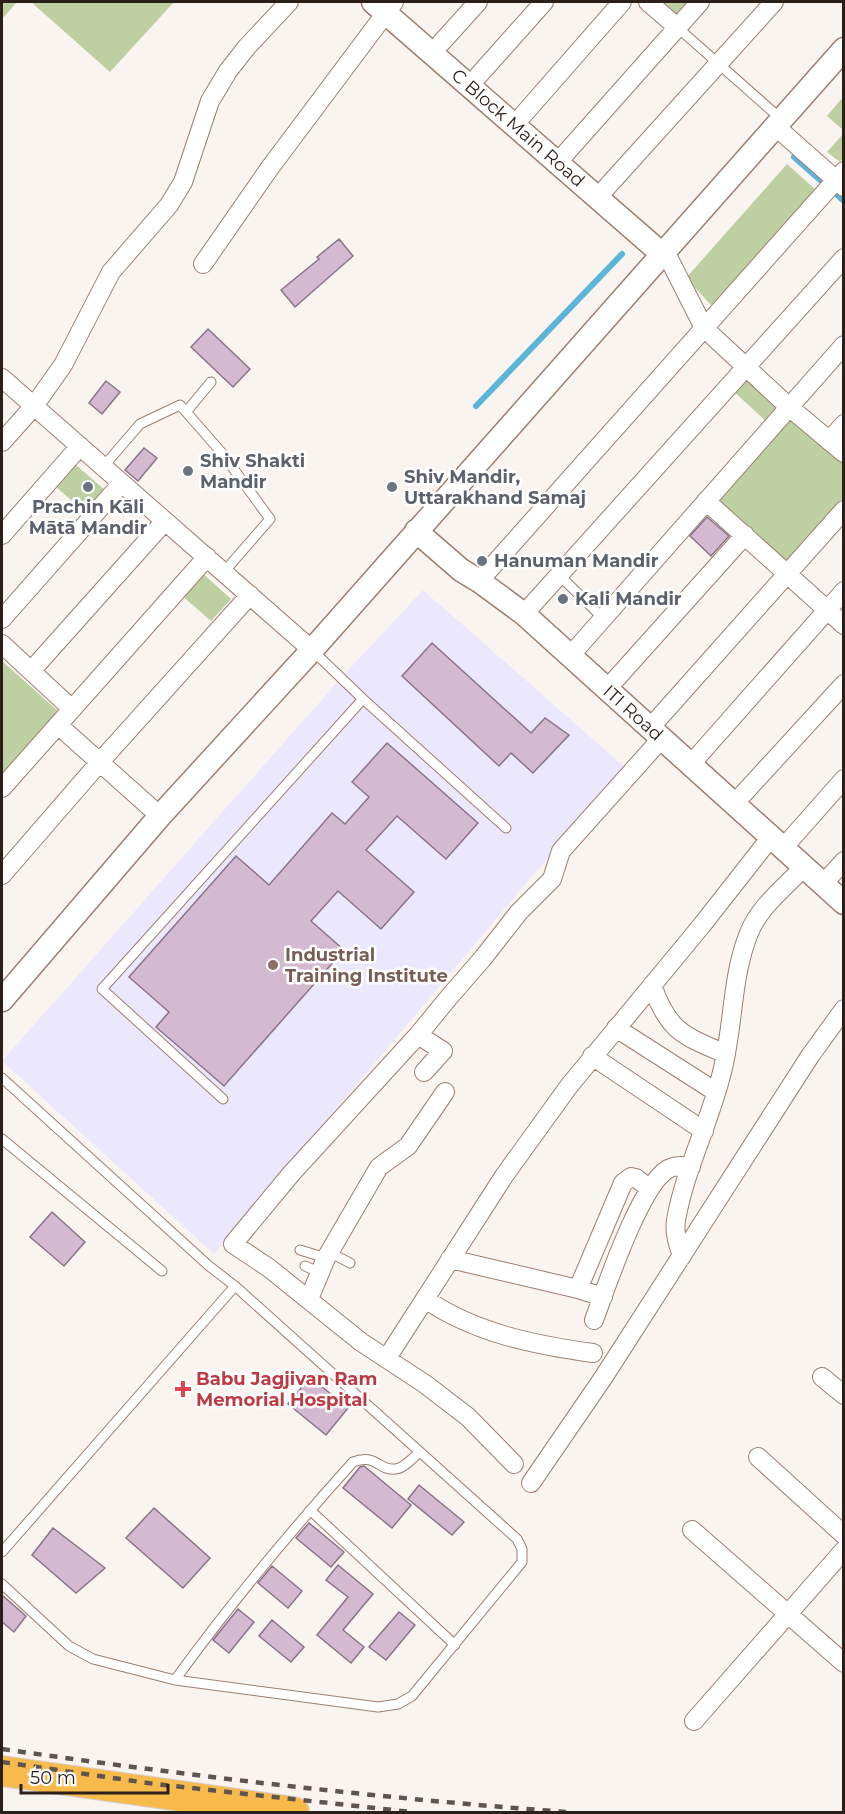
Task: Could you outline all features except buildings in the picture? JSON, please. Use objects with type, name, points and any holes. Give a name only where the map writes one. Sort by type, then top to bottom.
[{"type":"highway","points":[[2,1771],[294,1812]]},
{"type":"street","points":[[2,442],[34,406],[63,365],[111,272],[169,205],[183,182],[210,101],[228,71],[289,2]]},
{"type":"street","points":[[441,43],[478,2]]},
{"type":"street","points":[[478,76],[544,2]]},
{"type":"street","points":[[522,115],[622,2]]},
{"type":"street","points":[[648,2],[677,27]]},
{"type":"street","points":[[562,158],[700,2]]},
{"type":"street","points":[[606,188],[774,2]]},
{"type":"street","points":[[203,264],[388,4]]},
{"type":"street","name":"C Block Main Road","points":[[388,4],[441,43],[522,115],[562,158],[606,188],[666,250]]},
{"type":"street","name":"C Block Main Road","points":[[388,4],[666,250]]},
{"type":"street","points":[[2,1000],[160,816],[312,650],[843,49]]},
{"type":"street","points":[[479,580],[704,328],[841,179],[778,122]]},
{"type":"street","points":[[666,250],[704,328],[789,407],[843,453]]},
{"type":"street","points":[[524,614],[843,258]]},
{"type":"street","points":[[570,656],[843,345]]},
{"type":"street","points":[[2,378],[312,650]]},
{"type":"street","points":[[829,441],[843,424]]},
{"type":"street","points":[[2,535],[80,447]]},
{"type":"street","points":[[2,619],[122,483]]},
{"type":"street","points":[[706,501],[843,625]]},
{"type":"street","points":[[514,1464],[468,1417],[361,1342],[309,1299],[272,1264],[233,1244],[284,1182],[418,1035],[519,912],[552,879],[561,851],[603,803],[656,733],[787,574],[843,510]]},
{"type":"street","points":[[31,671],[165,521]]},
{"type":"street","name":"ITI Road","points":[[416,531],[461,570],[479,580],[524,614],[843,903]]},
{"type":"street","points":[[607,689],[745,535]]},
{"type":"street","points":[[2,788],[207,558]]},
{"type":"street","points":[[691,764],[843,591]]},
{"type":"street","points":[[2,875],[99,763],[250,596]]},
{"type":"street","points":[[2,644],[72,709]]},
{"type":"street","points":[[734,804],[843,684]]},
{"type":"street","points":[[58,725],[160,816]]},
{"type":"street","points":[[387,1359],[504,1176],[592,1056],[702,925],[777,842],[843,779]]},
{"type":"street","points":[[823,884],[843,861]]},
{"type":"street","points":[[681,1256],[676,1237],[676,1223],[681,1196],[704,1131],[726,1054],[740,958],[750,931],[764,909],[804,867]]},
{"type":"street","points":[[652,985],[659,1005],[669,1022],[680,1034],[726,1054]]},
{"type":"street","points":[[531,1483],[603,1378],[810,1056],[843,1009]]},
{"type":"street","points":[[616,1028],[716,1092]]},
{"type":"street","points":[[418,1035],[442,1051],[424,1072]]},
{"type":"street","points":[[592,1056],[704,1131]]},
{"type":"street","points":[[309,1299],[320,1262],[378,1167],[408,1146],[445,1092]]},
{"type":"street","points":[[594,1320],[621,1249],[650,1189],[668,1169],[677,1166],[691,1167]]},
{"type":"street","points":[[578,1289],[623,1183],[631,1177],[636,1178],[650,1189]]},
{"type":"street","points":[[450,1259],[603,1297]]},
{"type":"street","points":[[424,1299],[470,1325],[540,1345],[593,1353]]},
{"type":"street","points":[[822,1377],[843,1395]]},
{"type":"street","points":[[758,1457],[843,1534]]},
{"type":"street","points":[[692,1530],[843,1663]]},
{"type":"street","points":[[694,1721],[843,1550]]},
{"type":"lane","points":[[677,27],[718,63],[778,122]]},
{"type":"lane","points":[[186,412],[211,382]]},
{"type":"lane","points":[[103,467],[140,424],[180,405],[222,453],[270,519],[223,573]]},
{"type":"lane","points":[[559,575],[603,618]]},
{"type":"lane","points":[[312,650],[506,828]]},
{"type":"lane","points":[[223,1100],[102,989],[363,699]]},
{"type":"lane","points":[[2,1078],[209,1266],[235,1286],[517,1539],[522,1549],[522,1563],[412,1696],[398,1704],[378,1707],[175,1680],[93,1659],[69,1646],[2,1584]]},
{"type":"lane","points":[[2,1139],[162,1271]]},
{"type":"lane","points":[[300,1250],[320,1262],[350,1263]]},
{"type":"lane","points":[[2,1552],[235,1286]]},
{"type":"lane","points":[[175,1680],[211,1630],[310,1510],[353,1462],[371,1459],[386,1468],[395,1470],[420,1452]]},
{"type":"lane","points":[[310,1510],[454,1645]]},
{"type":"shaded area","name":"Industrial Training Institute","points":[[423,590],[627,769],[539,868],[214,1254],[2,1061],[341,678]]},
{"type":"green space","points":[[2,2],[17,2],[2,19]]},
{"type":"green space","points":[[31,2],[174,2],[110,72]]},
{"type":"green space","points":[[659,2],[691,2],[677,17]]},
{"type":"green space","points":[[843,97],[843,130],[827,116]]},
{"type":"green space","points":[[843,134],[843,158],[840,162],[827,152]]},
{"type":"green space","points":[[787,164],[815,189],[712,306],[686,278]]},
{"type":"green space","points":[[747,373],[784,405],[768,423],[732,390]]},
{"type":"green space","points":[[792,417],[843,462],[843,498],[786,563],[717,502]]},
{"type":"green space","points":[[75,464],[106,491],[86,513],[55,486]]},
{"type":"green space","points":[[200,571],[231,599],[211,621],[180,594]]},
{"type":"green space","points":[[2,661],[58,711],[2,775]]},
{"type":"waterway","points":[[794,157],[844,201]]},
{"type":"waterway","points":[[476,406],[622,254]]},
{"type":"railway","points":[[2,1749],[283,1785],[566,1812]]},
{"type":"railway","points":[[2,1762],[155,1784],[411,1812]]},
{"type":"place","name":"Shiv Shakti Mandir","points":[[188,471]]},
{"type":"place","name":"Prachin Kāli Mātā Mandir","points":[[88,487]]},
{"type":"place","name":"Shiv Mandir, Uttarakhand Samaj","points":[[392,487]]},
{"type":"place","name":"Hanuman Mandir","points":[[482,561]]},
{"type":"place","name":"Kali Mandir","points":[[563,599]]},
{"type":"place","name":"Industrial Training Institute","points":[[273,965]]},
{"type":"place","name":"Babu Jagjivan Ram Memorial Hospital","points":[[183,1389]]}]
